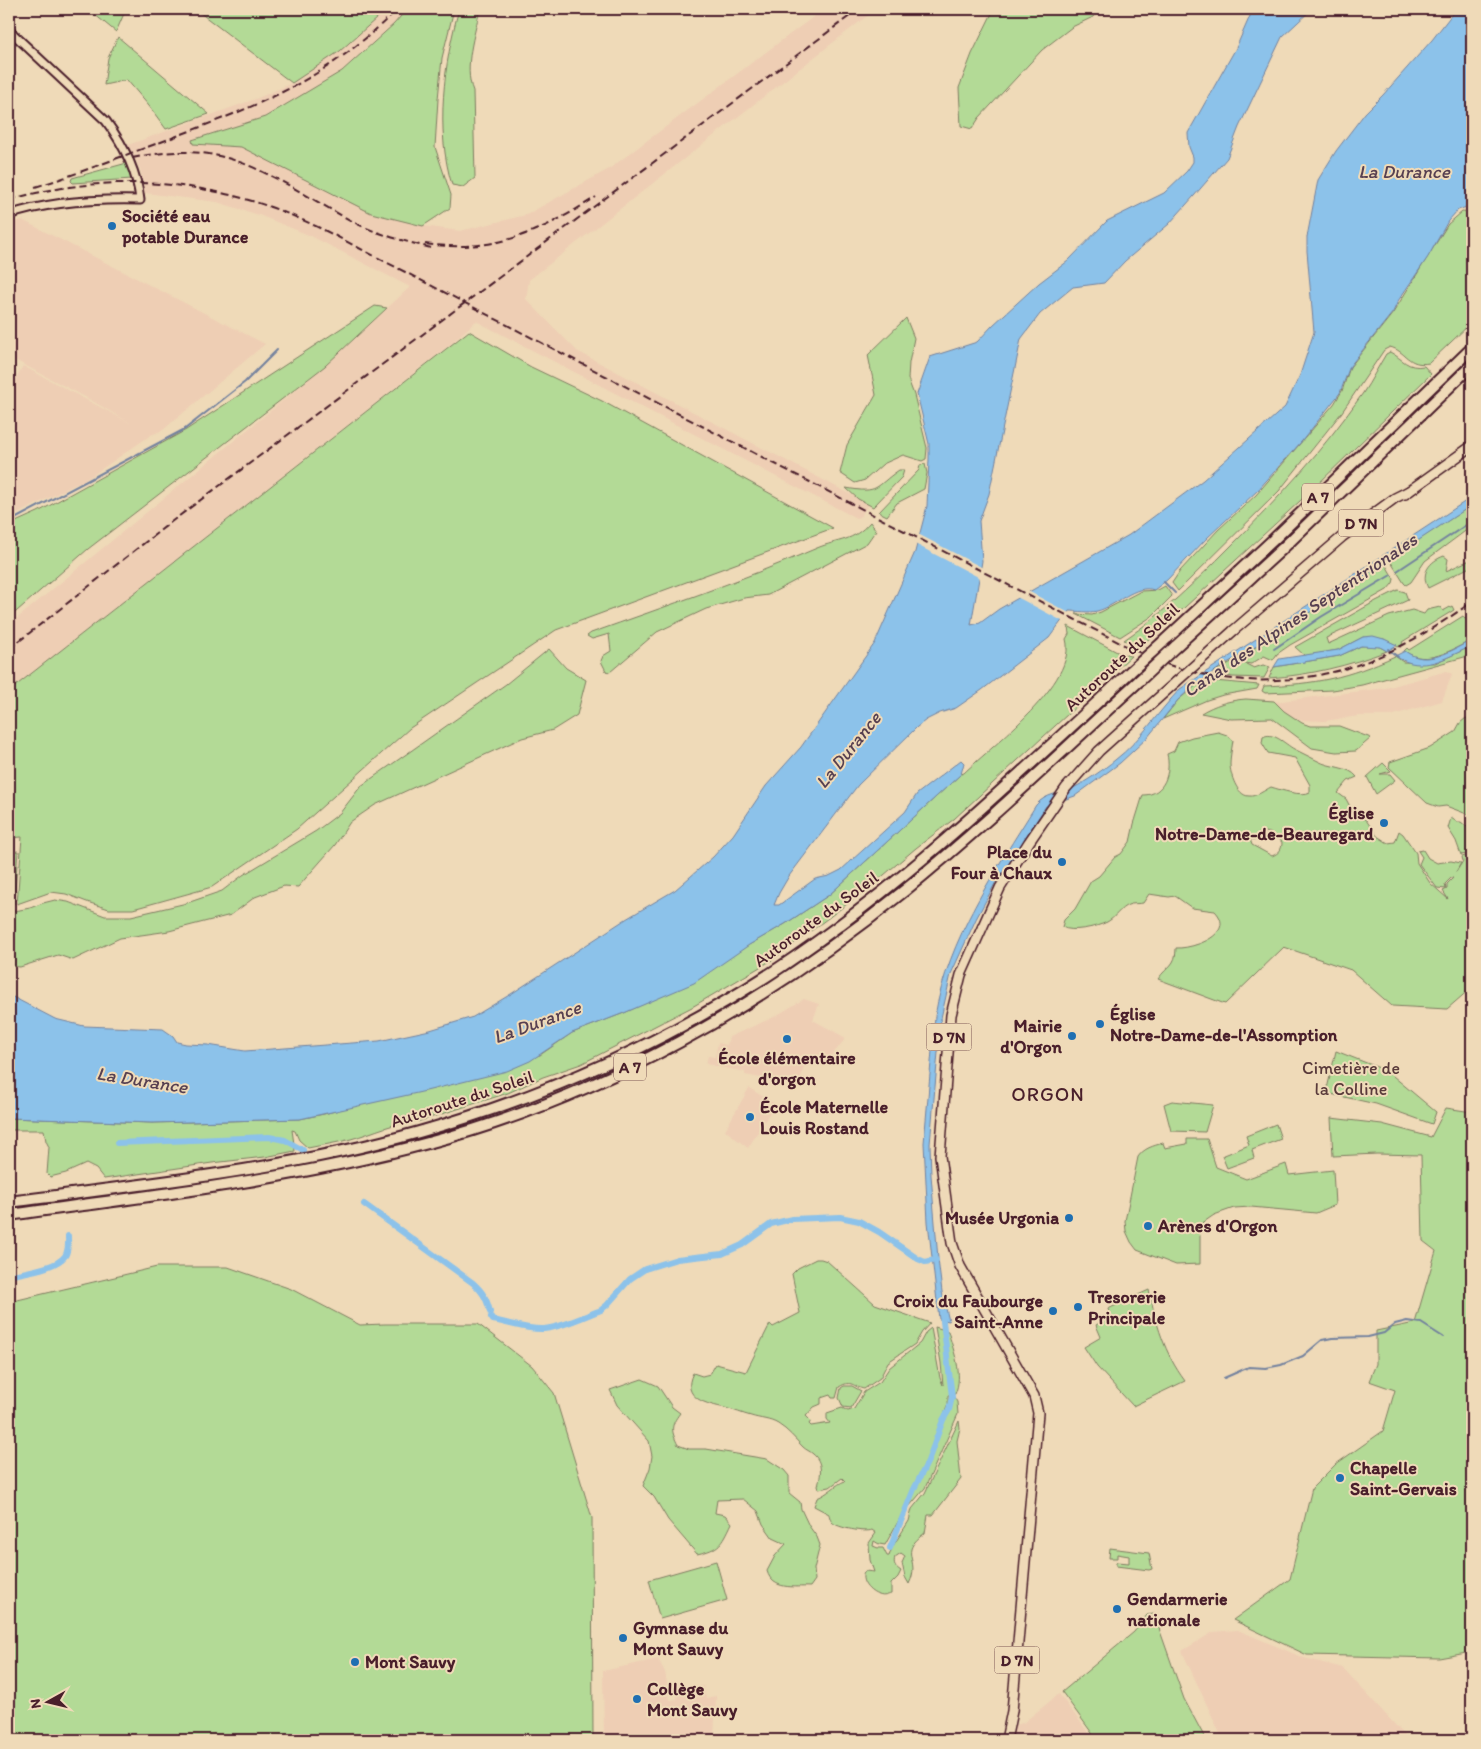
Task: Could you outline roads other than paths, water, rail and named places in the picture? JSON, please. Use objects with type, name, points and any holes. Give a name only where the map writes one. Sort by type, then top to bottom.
[{"type":"highway","name":"Autoroute du Soleil","points":[[9,1202],[265,1166],[342,1152],[418,1132],[497,1108],[568,1080],[623,1056],[730,998],[778,968],[826,934],[892,884],[954,831],[1273,540],[1472,348]]},
{"type":"highway","name":"Autoroute du Soleil","points":[[9,1215],[182,1192],[344,1164],[431,1143],[503,1120],[574,1093],[632,1066],[742,1006],[833,946],[904,892],[967,837],[1289,542],[1472,365]]},
{"type":"main road","name":"D 7N","points":[[1006,1739],[1012,1711],[1038,1420],[1036,1402],[960,1266],[954,1251],[943,1181],[940,1144],[951,1015],[957,986],[1000,888],[1066,788],[1099,751],[1317,559],[1364,527],[1409,491],[1472,446]]},
{"type":"street","points":[[9,30],[106,121],[117,135],[134,172],[140,200],[82,201],[36,208],[9,215]]},
{"type":"water","name":"La Durance","points":[[1253,9],[1312,9],[1282,37],[1239,127],[1227,158],[1169,224],[1125,261],[1104,283],[1073,287],[1040,314],[1021,339],[989,494],[979,521],[982,561],[971,625],[980,623],[999,609],[1129,535],[1203,480],[1285,407],[1300,375],[1314,332],[1307,237],[1318,180],[1336,151],[1365,113],[1432,40],[1456,9],[1472,9],[1472,205],[1458,210],[1448,221],[1428,257],[1398,301],[1393,312],[1350,366],[1340,393],[1302,441],[1258,490],[1207,538],[1167,580],[1154,590],[1140,590],[1097,611],[1069,611],[1049,638],[982,690],[956,708],[940,713],[917,727],[858,785],[789,876],[774,905],[779,905],[815,879],[829,876],[841,870],[905,812],[917,794],[961,760],[964,763],[961,774],[829,895],[749,945],[694,983],[572,1033],[530,1061],[507,1071],[300,1119],[152,1123],[9,1118],[9,995],[55,1019],[84,1026],[163,1029],[173,1036],[177,1042],[186,1044],[208,1045],[245,1051],[379,1041],[430,1030],[473,1017],[626,919],[675,890],[713,857],[733,835],[766,786],[801,747],[875,643],[915,552],[927,506],[929,459],[929,444],[917,394],[930,357],[977,342],[1039,283],[1068,261],[1107,221],[1164,193],[1187,171],[1193,162],[1188,133],[1236,48]]},
{"type":"water","points":[[1472,497],[1472,505],[1274,636],[1222,666],[1188,691],[1178,700],[1147,738],[1120,763],[1075,796],[1046,806],[998,878],[976,919],[951,974],[941,1018],[930,1144],[938,1259],[942,1292],[949,1321],[939,1319],[928,1222],[924,1143],[935,1016],[941,988],[962,933],[989,880],[1036,805],[1044,798],[1078,785],[1115,760],[1141,735],[1180,689]]},
{"type":"water","points":[[1373,636],[1397,645],[1387,651],[1380,647],[1361,646],[1339,656],[1274,667],[1279,659],[1338,650],[1363,637]]},
{"type":"water","points":[[1472,640],[1472,646],[1443,659],[1425,664],[1415,664],[1395,656],[1405,651],[1413,656],[1431,658]]},
{"type":"waterway","points":[[9,522],[185,429],[245,382],[277,350]]},
{"type":"waterway","points":[[1397,571],[1472,521]]},
{"type":"waterway","points":[[1274,649],[1321,617],[1391,575]]},
{"type":"waterway","points":[[1164,582],[1175,593]]},
{"type":"waterway","points":[[1388,649],[1398,657]]},
{"type":"waterway","points":[[117,1143],[269,1137],[285,1140],[303,1150]]},
{"type":"waterway","points":[[364,1204],[473,1283],[484,1296],[490,1312]]},
{"type":"waterway","points":[[491,1317],[493,1320],[532,1328],[544,1329],[565,1324],[601,1310],[630,1279],[645,1269],[677,1259],[722,1254],[742,1245],[771,1224],[792,1219],[840,1217],[859,1221],[879,1232],[918,1259],[925,1262],[936,1260]]},
{"type":"waterway","points":[[9,1276],[47,1267],[60,1260],[67,1251],[68,1236]]},
{"type":"waterway","name":"Canal des Alpines Septentrionales","points":[[890,1548],[914,1489],[928,1461],[943,1420],[949,1410],[952,1397],[942,1313]]},
{"type":"waterway","points":[[1224,1378],[1249,1367],[1266,1368],[1281,1365],[1303,1356],[1322,1340],[1368,1337],[1384,1333],[1395,1324],[1407,1321],[1421,1323],[1443,1337]]},
{"type":"railway","points":[[35,187],[227,117],[287,90],[343,56],[397,9]]},
{"type":"railway","points":[[9,649],[171,522],[859,9]]},
{"type":"railway","points":[[132,158],[154,154],[186,152],[208,154],[237,161],[274,177],[362,226],[387,236],[431,248]]},
{"type":"railway","points":[[9,200],[69,187],[130,183],[161,184],[192,187],[222,193],[279,210],[344,240],[1126,646],[1172,666],[1201,674],[1230,679],[1289,679],[1347,668],[1374,659],[1401,646],[1472,602]]},
{"type":"railway","points":[[425,244],[473,246],[495,243],[535,230],[555,221],[596,197]]},
{"type":"place","name":"Société eau potable Durance","points":[[112,226]]},
{"type":"place","name":"Église Notre-Dame-de-Beauregard","points":[[1384,823]]},
{"type":"place","name":"Place du Four à Chaux","points":[[1062,862]]},
{"type":"place","name":"Église Notre-Dame-de-l'Assomption","points":[[1100,1024]]},
{"type":"place","name":"Mairie d'Orgon","points":[[1072,1036]]},
{"type":"place","name":"École élémentaire d'orgon","points":[[787,1039]]},
{"type":"place","name":"École Maternelle Louis Rostand","points":[[750,1117]]},
{"type":"place","name":"Musée Urgonia","points":[[1069,1218]]},
{"type":"place","name":"Arènes d'Orgon","points":[[1148,1226]]},
{"type":"place","name":"Tresorerie Principale","points":[[1078,1307]]},
{"type":"place","name":"Croix du Faubourge Saint-Anne","points":[[1053,1311]]},
{"type":"place","name":"Chapelle Saint-Gervais","points":[[1340,1478]]},
{"type":"place","name":"Gendarmerie nationale","points":[[1117,1609]]},
{"type":"place","name":"Gymnase du Mont Sauvy","points":[[623,1638]]},
{"type":"place","name":"Mont Sauvy","points":[[355,1662]]},
{"type":"place","name":"Collège Mont Sauvy","points":[[637,1699]]},
{"type":"district","name":"ORGON","points":[[1048,1094]]},
{"type":"park label","name":"Cimetière de la Colline","points":[[1351,1078]]}]
